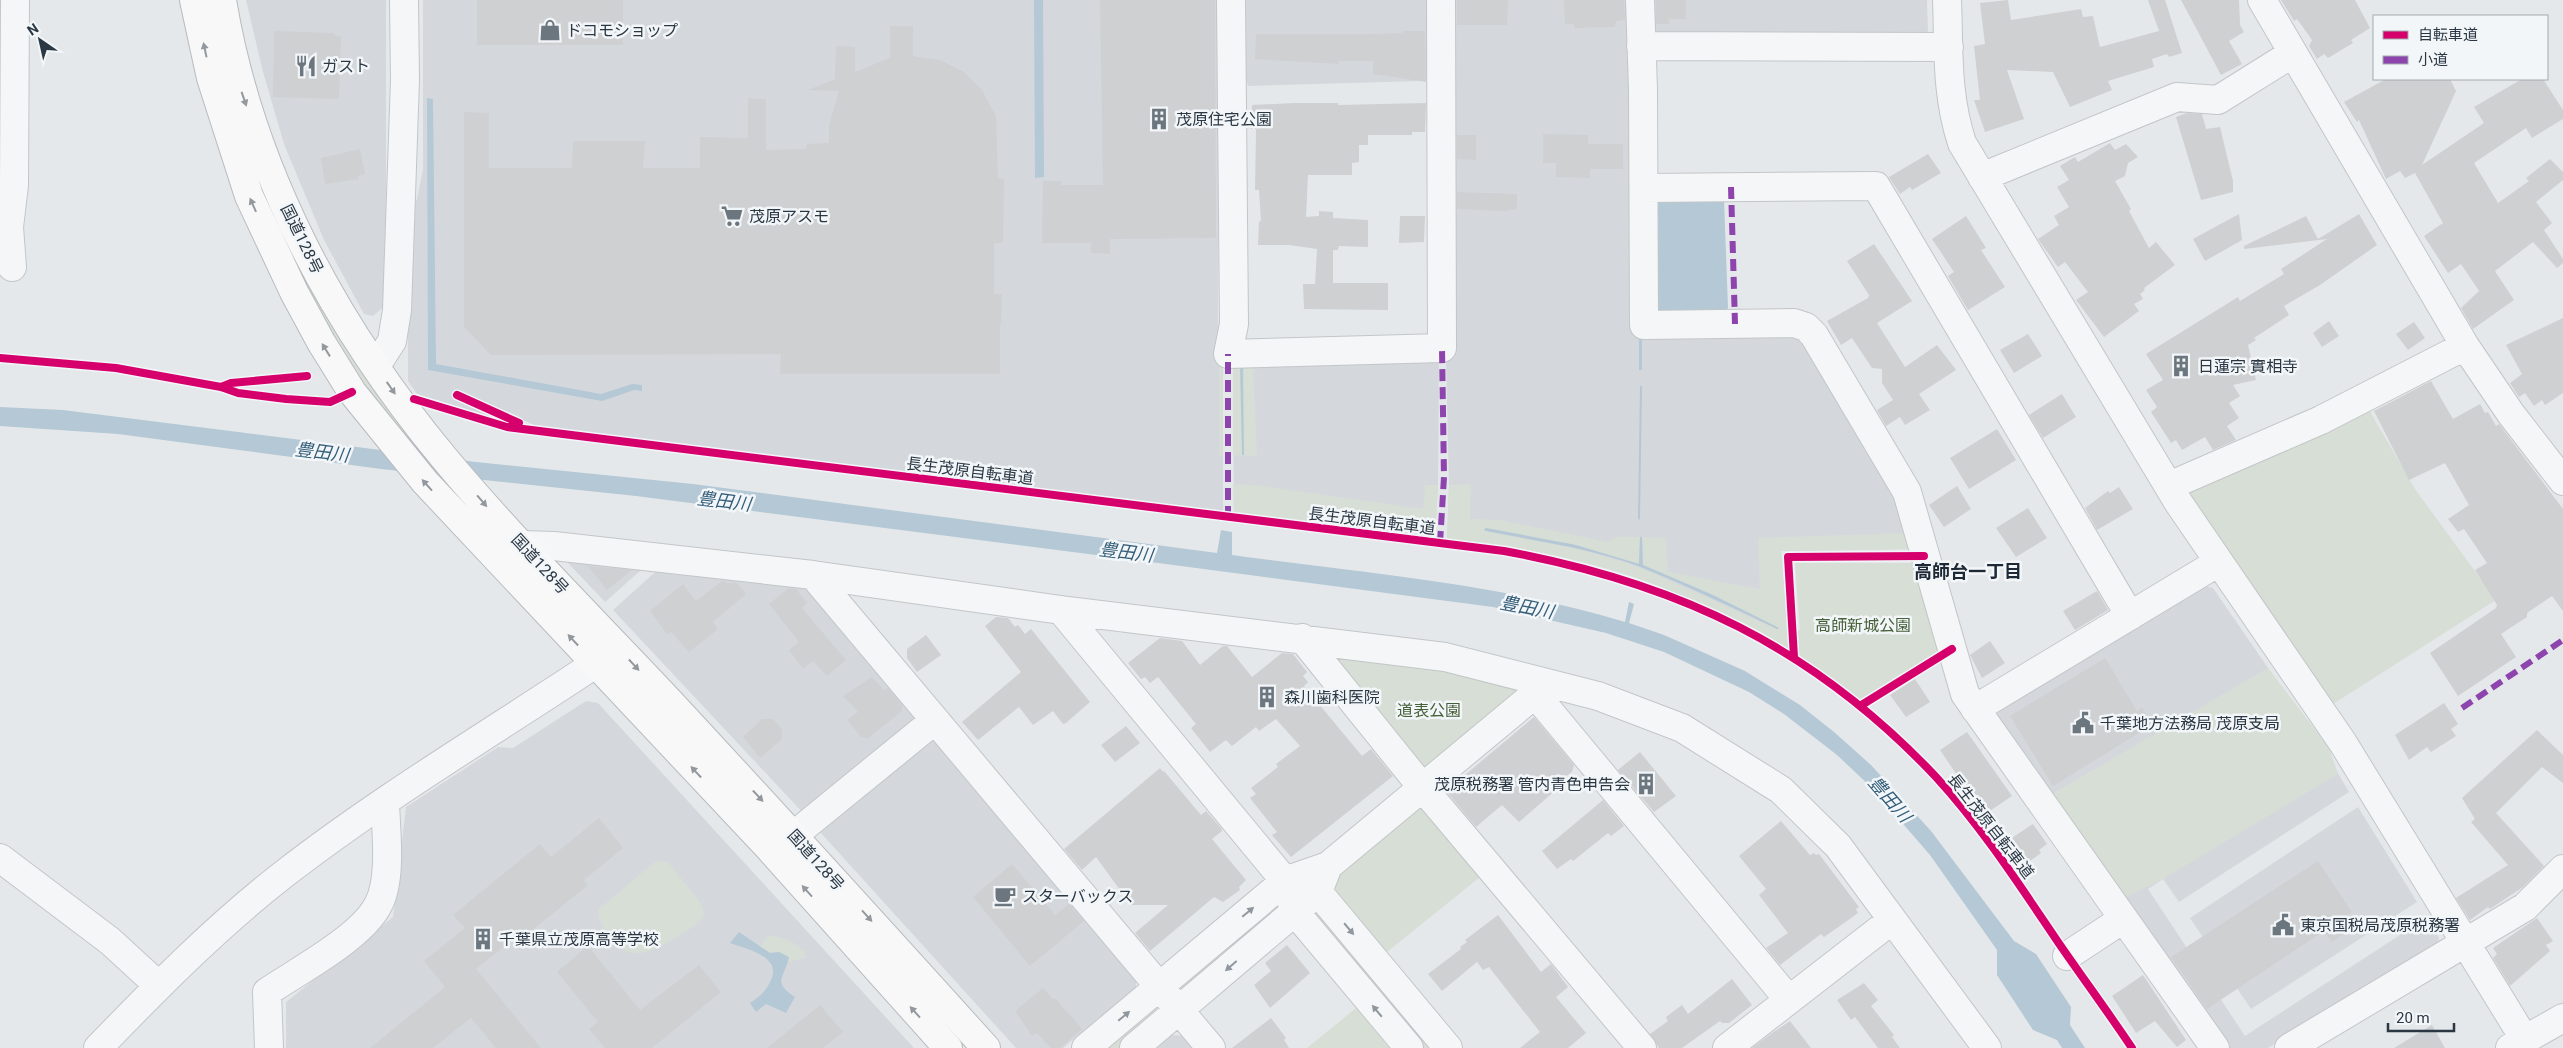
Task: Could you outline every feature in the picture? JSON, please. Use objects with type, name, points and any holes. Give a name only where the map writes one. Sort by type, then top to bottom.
[{"type":"highway","name":"国道128号","points":[[194,0],[211,78],[250,196],[294,292],[321,342],[358,399],[424,482],[769,848],[948,1048]]},
{"type":"highway","name":"国道128号","points":[[222,0],[240,87],[272,174],[305,248],[330,297],[406,409],[444,458],[513,536],[794,835],[986,1048]]},
{"type":"street","points":[[12,268],[9,227],[14,185],[15,0]]},
{"type":"street","points":[[376,366],[392,341],[397,310],[404,80],[404,0]]},
{"type":"street","points":[[1231,0],[1234,324],[1228,354],[1442,348],[1441,0]]},
{"type":"street","points":[[1640,0],[1644,188],[1644,325],[1794,323],[1806,327],[1908,492],[1965,694],[2122,919],[2215,1048]]},
{"type":"street","points":[[1947,0],[1948,84],[1953,115],[1962,143],[1982,177],[2169,486],[2344,743],[2464,942],[2517,1044],[2563,1018]]},
{"type":"street","points":[[2262,0],[2465,346],[2511,414],[2563,481]]},
{"type":"street","points":[[1641,46],[1949,47]]},
{"type":"street","points":[[1982,177],[2177,97],[2218,100],[2294,53]]},
{"type":"street","points":[[1644,188],[1876,186],[2130,616]]},
{"type":"street","points":[[2169,486],[2322,420],[2465,346]]},
{"type":"street","points":[[491,552],[513,536],[554,546],[814,575],[1061,610],[1302,638],[1445,657],[1541,689],[1598,696],[1682,728],[1781,790],[1838,846],[1981,1046]]},
{"type":"street","points":[[1975,709],[2219,562]]},
{"type":"street","points":[[814,575],[1211,1048]]},
{"type":"street","points":[[1061,610],[1285,881],[1295,912],[1408,1048]]},
{"type":"street","points":[[1302,638],[1422,787],[1642,1048]]},
{"type":"street","points":[[98,1048],[159,986],[227,922],[284,874],[385,803],[595,664],[616,645]]},
{"type":"street","points":[[1086,1048],[1285,881],[1328,866],[1541,689]]},
{"type":"street","points":[[1541,689],[1789,1000]]},
{"type":"street","points":[[794,835],[936,720]]},
{"type":"street","points":[[270,1048],[267,992],[357,931],[379,905],[388,864],[385,803]]},
{"type":"street","points":[[0,858],[110,941],[159,986]]},
{"type":"street","points":[[1134,1048],[1318,892],[1328,866]]},
{"type":"street","points":[[2289,1048],[2525,907],[2563,869]]},
{"type":"street","points":[[1285,881],[1318,892],[1448,1048]]},
{"type":"street","points":[[2067,956],[2122,919]]},
{"type":"street","points":[[1727,1048],[1892,920]]},
{"type":"shaded area","points":[[246,0],[386,0],[386,305],[373,316],[364,314],[324,240],[284,144],[263,72]]},
{"type":"shaded area","points":[[423,0],[1218,0],[1218,336],[1223,337],[1223,512],[536,426],[458,390],[454,399],[506,422],[417,394],[408,381],[408,216],[417,199],[423,169]]},
{"type":"shaded area","points":[[1244,0],[1430,0],[1430,76],[1422,81],[1248,86],[1244,72]]},
{"type":"shaded area","points":[[1454,0],[1632,0],[1634,333],[1797,334],[1897,493],[1914,549],[1781,551],[1788,631],[1751,629],[1647,580],[1582,561],[1515,547],[1447,540],[1449,485],[1446,359]]},
{"type":"shaded area","points":[[1646,0],[1927,0],[1928,33],[1922,37],[1654,37]]},
{"type":"shaded area","points":[[1439,358],[1438,485],[1435,537],[1234,513],[1233,370],[1237,365]]},
{"type":"shaded area","points":[[574,555],[648,564],[605,602],[568,563]]},
{"type":"shaded area","points":[[663,565],[803,582],[922,718],[805,815],[613,610]]},
{"type":"shaded area","points":[[2201,585],[2213,588],[2323,748],[2349,792],[2179,902],[2163,879],[2148,889],[2245,1036],[2426,918],[2439,938],[2438,947],[2268,1048],[2227,1048],[1992,716],[1995,707]]},
{"type":"shaded area","points":[[586,701],[598,703],[914,1048],[286,1048],[286,1002],[393,917],[406,807],[498,747],[513,748]]},
{"type":"shaded area","points":[[934,731],[1136,972],[1136,987],[1063,1048],[1016,1048],[820,832],[822,821]]},
{"type":"shaded area","points":[[2358,807],[2417,902],[2251,1009],[2190,918]]},
{"type":"shaded area","points":[[1172,1035],[1189,1036],[1199,1048],[1157,1048]]},
{"type":"green space","points":[[273,210],[323,307],[381,398],[425,457],[495,537],[436,475],[408,442],[356,372],[311,298],[277,229]]},
{"type":"green space","points":[[1219,357],[1223,358],[1223,455],[1219,456]]},
{"type":"green space","points":[[1237,365],[1253,365],[1257,456],[1233,455],[1233,370]]},
{"type":"green space","points":[[2368,408],[2415,489],[2496,600],[2330,706],[2187,497],[2189,486]]},
{"type":"green space","points":[[1233,484],[1254,485],[1423,509],[1425,485],[1438,485],[1435,537],[1234,513]]},
{"type":"green space","name":"高師新城公園","points":[[1471,484],[1470,519],[1499,520],[1608,542],[1616,537],[1640,537],[1639,564],[1576,545],[1487,528],[1484,529],[1486,531],[1575,548],[1637,566],[1777,629],[1778,627],[1713,595],[1642,565],[1642,537],[1666,538],[1668,572],[1760,589],[1758,538],[1909,533],[1914,549],[1781,551],[1787,631],[1800,630],[1795,563],[1913,563],[1941,650],[1859,700],[1812,666],[1764,636],[1715,610],[1665,588],[1613,571],[1560,557],[1504,546],[1447,540],[1449,485]]},
{"type":"green space","name":"道表公園","points":[[1333,650],[1519,683],[1520,696],[1433,768],[1416,768],[1328,658]]},
{"type":"green space","points":[[2268,668],[2329,748],[2338,774],[2163,879],[2122,899],[2045,798]]},
{"type":"green space","points":[[1415,802],[1427,804],[1485,873],[1387,952],[1332,887],[1334,869]]},
{"type":"green space","points":[[656,861],[668,862],[702,905],[704,915],[696,925],[663,945],[642,953],[631,953],[622,950],[605,931],[601,923],[599,909]]},
{"type":"green space","points":[[1272,909],[1275,913],[1180,993],[1177,984]]},
{"type":"green space","points":[[1321,912],[1437,1048],[1420,1048],[1314,918]]},
{"type":"green space","points":[[768,936],[783,938],[797,945],[805,952],[805,958],[788,962],[779,952],[770,953],[760,947]]},
{"type":"green space","points":[[1154,1002],[1163,1012],[1120,1048],[1100,1048]]},
{"type":"green space","points":[[1356,1008],[1389,1048],[1307,1048]]},
{"type":"water","points":[[1034,0],[1043,0],[1044,177],[1035,178]]},
{"type":"water","points":[[427,98],[433,99],[436,364],[601,394],[632,384],[642,385],[642,391],[634,390],[602,401],[428,370]]},
{"type":"water","points":[[1661,196],[1724,200],[1728,308],[1722,314],[1654,314],[1654,203]]},
{"type":"water","points":[[1639,336],[1642,336],[1642,370],[1639,370]]},
{"type":"water","points":[[1240,365],[1243,365],[1244,455],[1242,455]]},
{"type":"water","points":[[1640,385],[1642,387],[1640,520],[1638,518]]},
{"type":"water","name":"豊田川","points":[[0,407],[63,410],[476,462],[693,484],[1217,553],[1221,530],[1232,532],[1232,555],[1479,588],[1577,609],[1625,622],[1629,602],[1634,604],[1629,623],[1664,635],[1745,671],[1800,705],[1871,765],[1931,831],[2014,941],[2036,954],[2071,1007],[2070,1025],[2085,1048],[2062,1048],[2057,1040],[2033,1030],[1997,975],[1997,950],[1930,855],[1872,788],[1837,755],[1784,714],[1749,692],[1664,652],[1606,633],[1493,607],[1143,561],[636,496],[381,469],[118,434],[0,426]]},
{"type":"water","points":[[1486,528],[1576,545],[1639,564],[1640,537],[1642,537],[1643,565],[1713,595],[1779,628],[1777,629],[1726,604],[1638,566],[1601,554],[1486,531],[1484,530]]},
{"type":"water","points":[[739,932],[770,953],[779,952],[789,957],[781,979],[783,987],[795,997],[786,1013],[766,1004],[756,1012],[750,1003],[765,991],[773,972],[767,959],[753,951],[730,943]]},
{"type":"building","name":"ドコモショップ","points":[[477,0],[623,0],[623,45],[477,45]]},
{"type":"building","name":"茂原住宅公園","points":[[1100,0],[1215,0],[1216,238],[1110,239],[1110,254],[1091,253],[1091,243],[1042,243],[1043,181],[1061,181],[1061,185],[1103,185]]},
{"type":"building","points":[[1457,0],[1508,0],[1507,25],[1457,25]]},
{"type":"building","points":[[1564,0],[1624,0],[1625,20],[1616,21],[1615,27],[1574,28],[1574,24],[1565,24]]},
{"type":"building","points":[[1656,0],[1686,0],[1686,19],[1669,19],[1669,24],[1656,24]]},
{"type":"building","points":[[2008,0],[2011,20],[2081,9],[2083,17],[2093,16],[2100,47],[2159,31],[2148,0],[2165,0],[2182,53],[2169,57],[2167,54],[2152,59],[2154,67],[2108,81],[2112,90],[2070,107],[2053,72],[2007,70],[2024,119],[1985,132],[1974,100],[1980,100],[1974,46],[1985,44],[1980,3]]},
{"type":"building","points":[[2181,0],[2239,0],[2240,25],[2244,32],[2229,41],[2242,64],[2221,75]]},
{"type":"building","points":[[2281,0],[2355,0],[2370,28],[2351,40],[2353,43],[2328,58],[2324,54],[2317,59],[2309,46],[2312,40],[2297,19],[2294,21]]},
{"type":"building","name":"茂原アスモ","points":[[890,26],[913,26],[913,56],[940,60],[964,72],[982,90],[996,116],[998,178],[1004,179],[1003,243],[994,243],[994,294],[1002,294],[1000,374],[780,374],[781,354],[491,355],[464,327],[464,112],[489,113],[489,168],[572,168],[573,141],[645,141],[643,168],[700,168],[700,137],[748,138],[748,98],[766,99],[766,150],[806,149],[807,144],[829,143],[829,125],[839,91],[808,90],[835,79],[836,46],[855,47],[855,72],[890,58]]},
{"type":"building","name":"ガスト","points":[[274,31],[335,33],[334,35],[341,36],[339,99],[273,97]]},
{"type":"building","points":[[1403,31],[1425,31],[1426,82],[1373,74],[1373,61],[1339,61],[1339,64],[1255,59],[1256,34],[1373,34],[1402,33]]},
{"type":"building","points":[[2384,80],[2450,80],[2456,91],[2422,165],[2484,123],[2474,107],[2520,80],[2544,80],[2563,110],[2563,119],[2532,138],[2526,128],[2474,163],[2498,203],[2529,181],[2526,178],[2550,159],[2563,172],[2563,180],[2536,202],[2552,223],[2544,230],[2563,259],[2563,263],[2557,268],[2533,242],[2495,271],[2514,300],[2473,329],[2461,308],[2479,291],[2461,264],[2448,273],[2424,236],[2443,223],[2415,173],[2405,178],[2400,171],[2386,179],[2359,120],[2357,122],[2344,102]]},
{"type":"building","points":[[1338,103],[1338,105],[1426,103],[1425,132],[1412,132],[1412,135],[1368,135],[1368,145],[1359,145],[1359,162],[1352,163],[1352,175],[1308,175],[1306,217],[1319,216],[1319,211],[1333,212],[1333,218],[1368,220],[1368,247],[1339,246],[1338,250],[1333,250],[1333,283],[1388,283],[1388,310],[1304,309],[1303,284],[1315,284],[1317,249],[1289,245],[1258,245],[1259,222],[1261,220],[1259,190],[1255,190],[1256,129],[1251,129],[1252,105]]},
{"type":"building","points":[[2187,113],[2202,114],[2206,129],[2220,127],[2233,181],[2233,192],[2201,200],[2176,117]]},
{"type":"building","points":[[1543,134],[1588,135],[1588,144],[1623,144],[1623,169],[1590,169],[1590,178],[1556,177],[1556,163],[1543,163]]},
{"type":"building","points":[[1457,135],[1476,135],[1476,160],[1457,159]]},
{"type":"building","points":[[2110,143],[2115,150],[2126,144],[2138,157],[2128,163],[2125,176],[2115,181],[2131,209],[2129,211],[2149,248],[2156,242],[2175,265],[2144,288],[2145,290],[2140,294],[2143,299],[2134,304],[2139,311],[2104,337],[2076,300],[2088,292],[2065,262],[2058,267],[2038,239],[2059,225],[2054,216],[2069,207],[2057,187],[2069,180],[2060,166],[2075,157],[2078,162]]},
{"type":"building","points":[[360,149],[365,174],[358,176],[359,179],[325,184],[321,158]]},
{"type":"building","points":[[1928,154],[1941,173],[1912,190],[1910,187],[1900,194],[1889,177]]},
{"type":"building","points":[[1457,192],[1517,194],[1517,209],[1504,211],[1457,209]]},
{"type":"building","points":[[2239,214],[2242,240],[2205,261],[2193,239]]},
{"type":"building","name":"日蓮宗 實相寺","points":[[2359,214],[2377,245],[2320,285],[2284,306],[2289,315],[2254,338],[2256,340],[2248,345],[2256,380],[2233,385],[2240,396],[2229,403],[2239,418],[2227,426],[2236,440],[2213,450],[2205,437],[2182,450],[2176,440],[2171,443],[2151,412],[2157,407],[2146,390],[2163,380],[2146,354],[2238,297],[2240,301],[2284,274],[2281,269],[2327,239],[2244,249],[2244,246],[2306,216],[2318,239]]},
{"type":"building","points":[[1400,216],[1425,216],[1424,242],[1399,243]]},
{"type":"building","points":[[1966,216],[1986,248],[1981,250],[2005,287],[1968,310],[1948,276],[1954,272],[1932,239]]},
{"type":"building","points":[[1874,244],[1912,301],[1877,323],[1905,367],[1937,345],[1956,370],[1919,394],[1930,410],[1905,425],[1900,417],[1886,426],[1877,410],[1893,400],[1882,383],[1882,369],[1872,368],[1852,338],[1841,345],[1827,321],[1868,298],[1869,295],[1847,261]]},
{"type":"building","points":[[2563,318],[2563,393],[2545,405],[2542,400],[2534,406],[2525,393],[2519,397],[2510,383],[2522,374],[2506,345]]},
{"type":"building","points":[[2329,321],[2339,336],[2322,347],[2313,333]]},
{"type":"building","points":[[2414,322],[2425,338],[2408,350],[2396,334]]},
{"type":"building","points":[[2028,334],[2042,356],[2014,373],[2000,350]]},
{"type":"building","points":[[2431,381],[2453,419],[2480,404],[2485,413],[2488,412],[2496,426],[2499,424],[2563,509],[2563,611],[2552,596],[2527,613],[2527,617],[2501,634],[2516,657],[2458,696],[2430,653],[2496,608],[2497,605],[2475,570],[2487,563],[2464,529],[2458,532],[2448,519],[2469,505],[2445,463],[2409,480],[2374,411]]},
{"type":"building","points":[[2062,394],[2076,417],[2043,438],[2029,415]]},
{"type":"building","points":[[1997,429],[2016,460],[1969,489],[1950,458]]},
{"type":"building","points":[[1957,486],[1971,509],[1944,527],[1929,505]]},
{"type":"building","points":[[2119,487],[2133,509],[2097,530],[2085,508],[2108,491],[2110,493]]},
{"type":"building","points":[[2028,508],[2047,538],[2016,557],[1996,528]]},
{"type":"building","points":[[588,566],[632,570],[607,590]]},
{"type":"building","points":[[722,581],[728,583],[736,582],[746,594],[713,622],[718,629],[689,652],[671,632],[667,634],[650,611],[683,584],[696,601]]},
{"type":"building","points":[[789,588],[796,589],[807,603],[802,608],[846,660],[827,676],[813,661],[803,669],[789,650],[799,642],[769,604]]},
{"type":"building","points":[[2097,591],[2108,610],[2075,630],[2063,611]]},
{"type":"building","points":[[996,617],[1008,618],[1015,627],[1018,625],[1025,634],[1031,629],[1090,702],[1066,723],[1063,724],[1053,711],[1033,725],[1019,707],[978,740],[962,722],[1021,672],[985,626]]},
{"type":"building","points":[[926,635],[941,655],[917,672],[907,658],[907,649]]},
{"type":"building","points":[[1160,638],[1182,641],[1200,665],[1223,646],[1227,646],[1252,677],[1282,653],[1293,654],[1307,672],[1303,676],[1308,682],[1304,686],[1362,756],[1371,749],[1393,776],[1291,857],[1272,835],[1277,832],[1250,798],[1256,794],[1251,788],[1278,767],[1276,764],[1300,746],[1276,719],[1259,731],[1256,727],[1232,746],[1226,740],[1210,752],[1191,728],[1196,724],[1158,677],[1150,683],[1145,677],[1141,679],[1128,663]]},
{"type":"building","points":[[1990,641],[2005,663],[1982,678],[1970,655]]},
{"type":"building","name":"千葉地方法務局 茂原支局","points":[[2105,658],[2137,711],[2142,707],[2152,725],[2053,786],[2010,716]]},
{"type":"building","points":[[872,677],[884,690],[888,688],[902,705],[902,711],[867,739],[862,738],[847,720],[858,712],[843,696]]},
{"type":"building","points":[[1915,679],[1930,702],[1906,717],[1890,695]]},
{"type":"building","points":[[2444,703],[2458,724],[2451,729],[2456,736],[2431,752],[2427,747],[2409,760],[2395,735]]},
{"type":"building","points":[[1534,717],[1574,765],[1572,772],[1562,779],[1565,782],[1519,822],[1502,805],[1476,827],[1446,791]]},
{"type":"building","points":[[762,719],[773,719],[782,729],[782,739],[760,758],[743,737]]},
{"type":"building","points":[[1126,726],[1140,743],[1115,762],[1101,745]]},
{"type":"building","points":[[2537,730],[2563,755],[2563,783],[2542,767],[2496,813],[2544,866],[2523,887],[2490,909],[2488,907],[2470,920],[2456,898],[2508,865],[2471,822],[2475,819],[2462,798]]},
{"type":"building","points":[[1967,732],[2012,796],[1984,815],[1940,750]]},
{"type":"building","name":"茂原税務署 管内青色申告会","points":[[1640,752],[1676,796],[1654,812],[1618,770]]},
{"type":"building","points":[[1160,768],[1201,815],[1206,811],[1221,828],[1222,831],[1212,839],[1246,880],[1239,887],[1240,890],[1223,902],[1214,897],[1150,951],[1135,933],[1168,905],[1131,905],[1096,857],[1082,870],[1064,849]]},
{"type":"building","points":[[1603,800],[1624,826],[1611,836],[1608,833],[1573,861],[1571,859],[1557,869],[1542,851]]},
{"type":"building","name":"千葉県立茂原高等学校","points":[[599,818],[623,848],[584,880],[588,885],[526,935],[524,931],[476,969],[541,1048],[496,1048],[471,1018],[433,1048],[370,1048],[445,987],[424,961],[465,928],[453,915],[540,844],[551,857]]},
{"type":"building","points":[[1781,821],[1810,855],[1814,853],[1816,855],[1819,854],[1859,907],[1856,909],[1858,913],[1824,937],[1821,934],[1780,965],[1766,948],[1788,933],[1759,895],[1766,889],[1739,856]]},
{"type":"building","points":[[2033,824],[2047,844],[2039,850],[2041,853],[2027,863],[2026,860],[2022,862],[2007,841]]},
{"type":"building","name":"東京国税局茂原税務署","points":[[2318,861],[2352,912],[2342,919],[2349,930],[2332,942],[2324,931],[2207,1009],[2171,957]]},
{"type":"building","points":[[1012,864],[1055,915],[1069,904],[1084,921],[1030,966],[973,897]]},
{"type":"building","points":[[1498,915],[1541,972],[1551,964],[1568,987],[1556,997],[1586,1033],[1568,1048],[1520,1048],[1540,1032],[1489,967],[1483,970],[1477,962],[1442,991],[1428,974],[1461,949],[1460,947],[1467,942],[1465,940]]},
{"type":"building","points":[[2537,918],[2553,941],[2546,945],[2550,951],[2510,986],[2493,958],[2497,954],[2493,948]]},
{"type":"building","points":[[1287,945],[1310,973],[1270,1008],[1254,985],[1271,971],[1265,963]]},
{"type":"building","points":[[588,946],[640,1010],[699,965],[721,992],[652,1048],[605,1048],[589,1029],[598,1022],[557,972]]},
{"type":"building","points":[[2143,975],[2186,1040],[2177,1047],[2155,1021],[2136,1033],[2112,996]]},
{"type":"building","points":[[1732,979],[1752,1005],[1729,1023],[1722,1023],[1720,1021],[1682,1048],[1659,1048],[1650,1034],[1668,1021],[1666,1017],[1682,1005],[1688,1014]]},
{"type":"building","points":[[1864,983],[1878,1000],[1871,1006],[1894,1035],[1892,1037],[1900,1048],[1878,1048],[1855,1017],[1851,1020],[1837,1000]]},
{"type":"building","points":[[1043,988],[1053,999],[1055,998],[1082,1029],[1060,1048],[1051,1048],[1037,1033],[1032,1036],[1015,1011]]},
{"type":"building","points":[[820,1005],[843,1032],[823,1048],[767,1048]]},
{"type":"building","points":[[1271,1018],[1286,1038],[1284,1040],[1289,1048],[1232,1048]]},
{"type":"building","points":[[1790,1021],[1811,1048],[1752,1048],[1772,1033]]},
{"type":"building","points":[[2432,1025],[2445,1048],[2394,1048]]},
{"type":"marked path","points":[[1731,187],[1735,324]]},
{"type":"marked path","points":[[1440,543],[1444,477],[1442,348]]},
{"type":"marked path","points":[[1228,354],[1228,518]]},
{"type":"marked path","points":[[2462,708],[2563,640]]},
{"type":"cycle path","points":[[0,358],[116,368],[221,387],[238,393],[286,399],[330,402],[352,392]]},
{"type":"cycle path","points":[[221,387],[231,383],[307,376]]},
{"type":"cycle path","points":[[457,395],[519,423]]},
{"type":"cycle path","name":"長生茂原自転車道","points":[[414,399],[507,427],[1504,551],[1568,565],[1628,582],[1685,602],[1740,627],[1792,657],[1842,691],[1890,731],[1936,777],[1969,816],[2000,857],[2132,1048]]},
{"type":"cycle path","points":[[1794,657],[1788,557],[1924,556]]},
{"type":"cycle path","points":[[1860,706],[1952,649]]},
{"type":"place","name":"ドコモショップ","points":[[550,30]]},
{"type":"place","name":"ガスト","points":[[306,66]]},
{"type":"place","name":"茂原住宅公園","points":[[1159,119]]},
{"type":"place","name":"茂原アスモ","points":[[732,216]]},
{"type":"place","name":"日蓮宗 實相寺","points":[[2181,366]]},
{"type":"place","name":"森川歯科医院","points":[[1267,697]]},
{"type":"place","name":"千葉地方法務局 茂原支局","points":[[2083,723]]},
{"type":"place","name":"茂原税務署 管内青色申告会","points":[[1646,784]]},
{"type":"place","name":"スターバックス","points":[[1005,896]]},
{"type":"place","name":"東京国税局茂原税務署","points":[[2283,925]]},
{"type":"place","name":"千葉県立茂原高等学校","points":[[483,939]]},
{"type":"district","name":"高師台一丁目","points":[[1968,571]]}]
